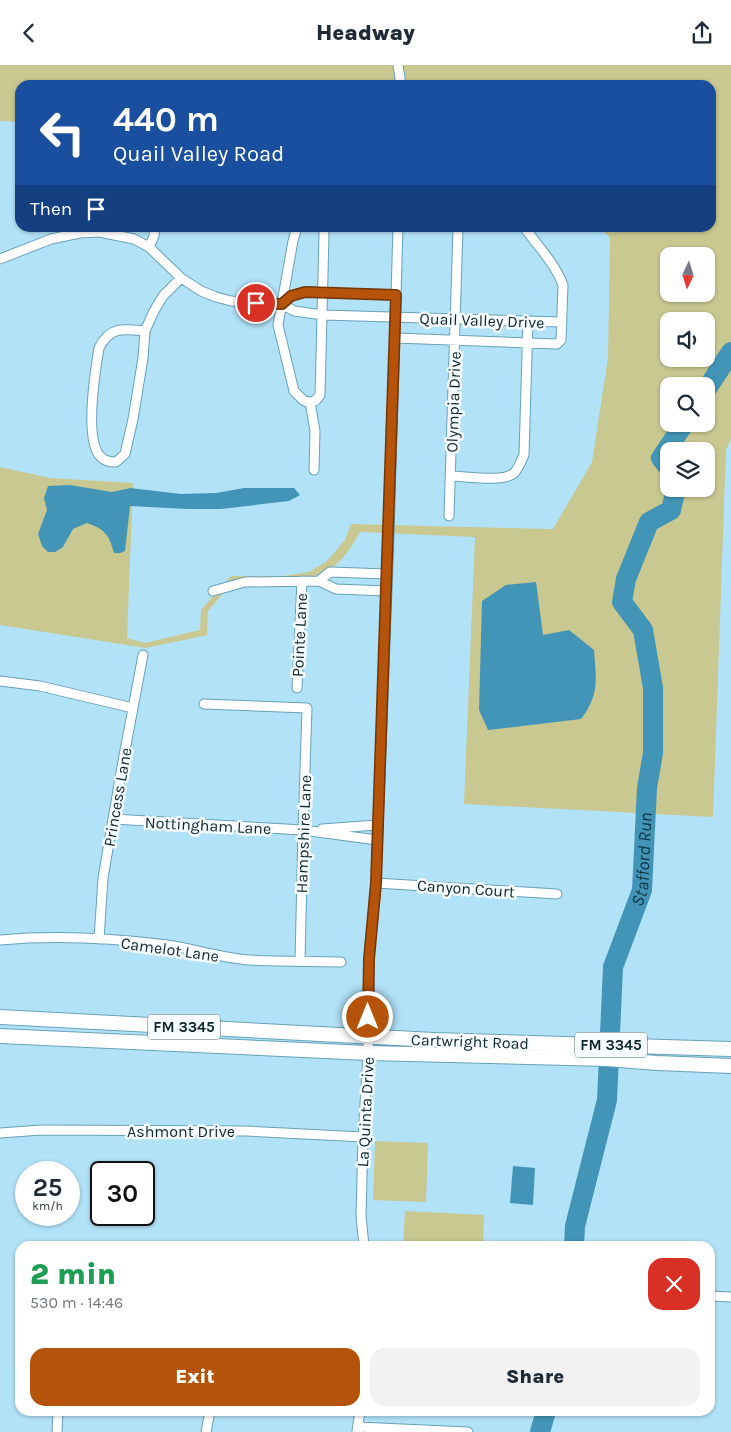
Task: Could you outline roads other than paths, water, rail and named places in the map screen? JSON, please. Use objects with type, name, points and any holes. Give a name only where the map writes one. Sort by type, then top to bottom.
[{"type":"main road","name":"Cartwright Road","points":[[0,1017],[368,1037],[731,1049]]},
{"type":"main road","name":"Cartwright Road","points":[[0,1036],[368,1053],[608,1059],[731,1066]]},
{"type":"street","points":[[398,65],[400,80]]},
{"type":"street","points":[[0,259],[51,239],[80,233],[119,232],[149,247],[181,277],[200,291],[232,301],[282,304],[291,296],[305,292],[396,295]]},
{"type":"street","points":[[149,247],[154,232]]},
{"type":"street","points":[[296,232],[278,325],[294,391],[303,400],[309,402],[315,401],[320,395],[324,232]]},
{"type":"street","name":"La Quinta Drive","points":[[364,1241],[361,1216],[368,1053],[369,959],[376,883],[398,232]]},
{"type":"street","name":"Olympia Drive","points":[[449,516],[458,232]]},
{"type":"street","points":[[528,232],[561,278],[563,285],[562,322]]},
{"type":"street","points":[[144,331],[115,330],[104,339],[99,348],[92,432],[96,449],[105,460],[110,462],[116,462],[125,454],[143,358],[144,331],[163,296],[181,277]]},
{"type":"street","name":"Quail Valley Drive","points":[[282,304],[294,311],[322,315],[562,322],[562,340],[557,343],[395,338]]},
{"type":"street","points":[[450,475],[505,477],[513,474],[519,466],[524,455],[528,321]]},
{"type":"street","points":[[309,402],[314,431],[314,470]]},
{"type":"street","points":[[318,581],[330,572],[387,574]]},
{"type":"street","name":"Pointe Lane","points":[[297,688],[302,581]]},
{"type":"street","points":[[213,591],[245,582],[318,581],[336,589],[386,591]]},
{"type":"street","name":"Princess Lane","points":[[99,939],[103,879],[143,655]]},
{"type":"street","points":[[0,681],[40,686],[133,708]]},
{"type":"street","name":"Hampshire Lane","points":[[204,703],[307,708],[300,961]]},
{"type":"street","name":"Nottingham Lane","points":[[114,819],[303,830],[377,841]]},
{"type":"street","name":"Nottingham Lane","points":[[303,830],[377,825]]},
{"type":"street","name":"Canyon Court","points":[[376,883],[557,894]]},
{"type":"street","name":"Camelot Lane","points":[[0,940],[38,937],[99,939],[169,945],[249,960],[341,962]]},
{"type":"street","name":"Ashmont Drive","points":[[0,1133],[41,1130],[246,1131],[363,1137]]},
{"type":"street","points":[[715,1296],[731,1297]]},
{"type":"street","points":[[57,1432],[58,1416]]},
{"type":"street","points":[[206,1432],[209,1416]]},
{"type":"street","points":[[359,1416],[357,1429],[468,1432]]},
{"type":"water","points":[[70,485],[112,492],[130,488],[181,494],[216,493],[244,488],[294,488],[300,495],[289,501],[221,509],[130,506],[125,551],[114,553],[106,534],[99,528],[87,523],[73,529],[63,547],[55,552],[48,552],[42,546],[38,534],[47,510],[44,498],[48,486]]},
{"type":"water","points":[[536,582],[543,635],[569,630],[594,650],[596,678],[594,694],[581,719],[488,730],[479,710],[482,601],[506,585]]},
{"type":"water","points":[[513,1166],[535,1168],[533,1205],[510,1203]]},
{"type":"waterway","name":"Stafford Run","points":[[715,377],[731,352]]},
{"type":"waterway","name":"Stafford Run","points":[[672,442],[679,432]]},
{"type":"waterway","name":"Stafford Run","points":[[574,1241],[575,1226],[607,1100],[613,967],[642,890],[647,788],[653,753],[653,688],[643,630],[622,602],[626,579],[649,522],[671,510],[674,497]]},
{"type":"waterway","name":"Stafford Run","points":[[540,1432],[545,1416]]}]
